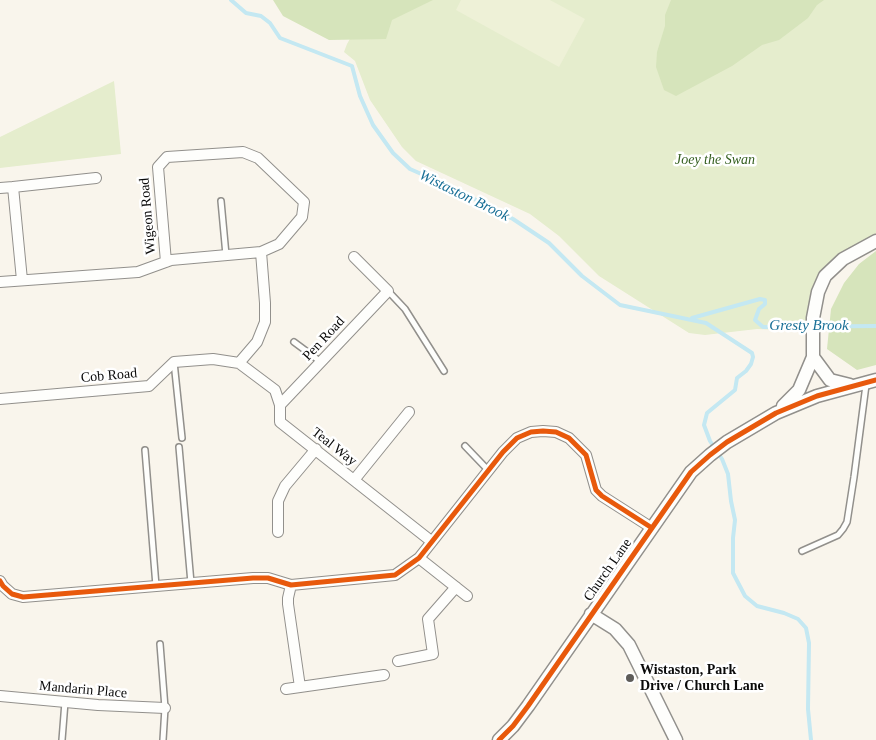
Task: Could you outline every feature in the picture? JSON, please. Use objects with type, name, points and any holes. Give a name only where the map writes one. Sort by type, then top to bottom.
[{"type":"street","name":"Wigeon Road","points":[[166,262],[158,167],[167,157],[243,152],[258,158],[304,202],[302,216],[279,244],[261,252]]},
{"type":"street","points":[[0,188],[96,178]]},
{"type":"street","points":[[13,186],[22,280]]},
{"type":"street","points":[[776,413],[799,390],[812,357],[814,318],[818,292],[825,276],[842,259],[876,241]]},
{"type":"street","points":[[0,282],[138,272],[171,260],[261,252],[265,322],[257,342],[239,363],[213,359],[174,362]]},
{"type":"street","points":[[354,256],[388,291]]},
{"type":"street","name":"Pen Road","points":[[280,405],[388,291]]},
{"type":"street","points":[[812,357],[830,380],[852,385]]},
{"type":"street","name":"Cob Road","points":[[0,399],[149,386],[174,362]]},
{"type":"street","name":"Teal Way","points":[[239,363],[274,390],[280,405],[280,422],[431,541]]},
{"type":"street","points":[[776,413],[817,396],[871,381]]},
{"type":"street","points":[[354,480],[409,412]]},
{"type":"street","name":"Church Lane","points":[[499,740],[513,726],[528,706],[691,472],[728,442],[776,413]]},
{"type":"street","points":[[1,585],[12,594],[23,597],[268,578],[292,585],[395,575],[419,558],[488,470],[517,438],[531,432],[543,430],[556,432],[569,438],[586,456],[596,490],[602,496],[652,528]]},
{"type":"street","points":[[278,532],[278,501],[285,486],[316,450]]},
{"type":"street","points":[[419,558],[467,596]]},
{"type":"street","points":[[292,585],[288,604],[300,687]]},
{"type":"street","points":[[398,661],[433,654],[428,619],[456,588]]},
{"type":"street","points":[[591,614],[615,630],[630,645],[676,740]]},
{"type":"street","points":[[286,689],[384,675]]},
{"type":"street","name":"Mandarin Place","points":[[0,696],[143,708],[164,708]]},
{"type":"lane","points":[[221,201],[226,255]]},
{"type":"lane","points":[[388,291],[405,309],[444,371]]},
{"type":"lane","points":[[294,342],[321,362]]},
{"type":"lane","points":[[174,362],[182,438]]},
{"type":"lane","points":[[802,551],[838,535],[846,522],[871,381]]},
{"type":"lane","points":[[464,446],[488,470]]},
{"type":"lane","points":[[179,447],[191,583]]},
{"type":"lane","points":[[145,450],[156,586]]},
{"type":"lane","points":[[160,644],[164,708],[163,740]]},
{"type":"lane","points":[[62,740],[65,702]]},
{"type":"green space","points":[[273,0],[433,0],[392,20],[386,39],[329,40],[283,16]]},
{"type":"green space","name":"Joey the Swan","points":[[372,0],[876,0],[876,241],[825,276],[808,331],[757,329],[705,335],[689,333],[599,276],[559,236],[530,214],[416,161],[402,147],[370,100],[355,61],[344,52]]},
{"type":"green space","points":[[461,0],[550,0],[585,19],[559,67],[456,10]]},
{"type":"green space","points":[[671,0],[824,0],[817,5],[808,18],[779,40],[762,45],[732,66],[676,96],[664,90],[656,67],[657,52],[665,26],[665,15]]},
{"type":"green space","points":[[114,81],[121,154],[0,168],[0,137]]},
{"type":"green space","points":[[876,251],[876,365],[857,370],[827,349],[831,309],[844,283],[859,264]]},
{"type":"waterway","name":"Wistaston Brook","points":[[231,0],[246,13],[261,16],[270,23],[280,38],[352,66],[360,96],[373,125],[393,153],[410,169],[453,188],[513,219],[549,243],[582,276],[620,305],[706,323],[752,353],[751,364],[737,378],[735,390],[707,413],[704,425],[710,441],[722,459],[728,474],[735,520],[733,573],[745,596],[757,606],[798,619],[806,628],[809,643],[808,709],[811,740]]},
{"type":"waterway","name":"Gresty Brook","points":[[692,318],[760,299],[765,300],[765,304],[759,309],[755,320],[763,327],[876,326]]},
{"type":"cycle path","points":[[499,740],[513,726],[528,706],[691,472],[727,442],[776,413],[817,396],[876,380]]},
{"type":"cycle path","points":[[0,581],[12,594],[23,597],[253,578],[268,578],[291,585],[395,575],[419,558],[503,452],[517,438],[531,432],[543,431],[556,432],[569,438],[586,455],[596,490],[602,496],[652,528]]},
{"type":"place","name":"Wistaston, Park Drive / Church Lane","points":[[630,678]]}]
